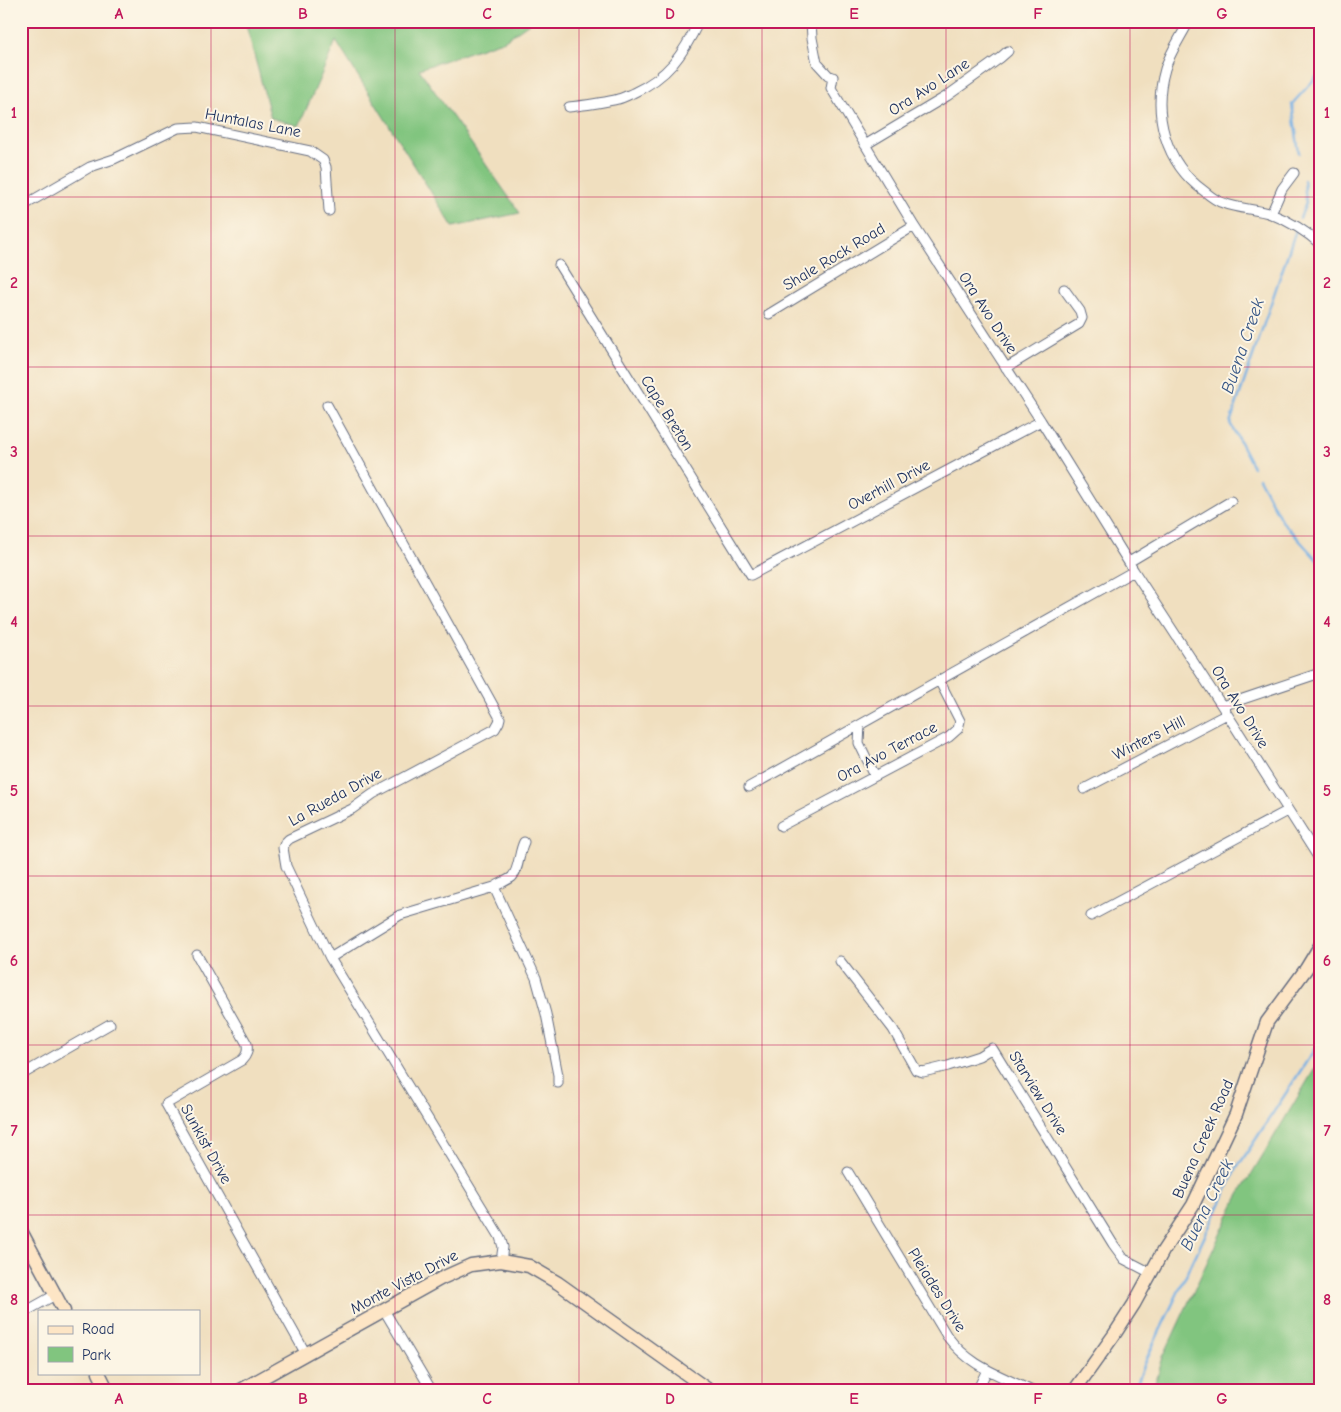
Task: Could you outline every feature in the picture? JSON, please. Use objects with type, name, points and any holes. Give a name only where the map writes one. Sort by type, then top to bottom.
[{"type":"main road","name":"Buena Creek Road","points":[[1074,1391],[1134,1304],[1163,1251],[1193,1205],[1236,1114],[1267,1022],[1306,969],[1320,946]]},
{"type":"main road","points":[[21,1231],[63,1310]]},
{"type":"main road","name":"Monte Vista Drive","points":[[243,1390],[440,1278],[471,1265],[501,1261],[529,1266],[558,1283],[710,1391]]},
{"type":"main road","points":[[100,1374],[108,1391]]},
{"type":"street","points":[[569,107],[619,99],[649,86],[667,71],[681,54],[699,21]]},
{"type":"street","name":"Ora Avo Drive","points":[[811,21],[817,63],[828,75],[833,77],[831,88],[864,145],[1320,860]]},
{"type":"street","points":[[1189,21],[1165,68],[1160,108],[1162,127],[1175,160],[1184,173],[1215,200],[1231,206],[1271,214],[1296,225],[1320,244]]},
{"type":"street","name":"Ora Avo Lane","points":[[864,145],[947,96],[1008,51]]},
{"type":"street","name":"Huntalas Lane","points":[[21,207],[90,167],[114,159],[178,128],[196,127],[310,150],[322,160],[326,167],[329,211]]},
{"type":"street","points":[[1271,214],[1282,188],[1294,173]]},
{"type":"street","name":"Shale Rock Road","points":[[769,314],[914,226]]},
{"type":"street","name":"Cape Breton","points":[[559,265],[751,575]]},
{"type":"street","points":[[1006,368],[1079,324],[1082,318],[1080,311],[1064,289]]},
{"type":"street","name":"La Rueda Drive","points":[[328,404],[500,718],[495,728],[373,794],[352,809],[289,839],[283,848],[286,866],[330,958],[500,1237],[503,1247],[501,1261]]},
{"type":"street","name":"Overhill Drive","points":[[751,575],[1041,421]]},
{"type":"street","points":[[1129,562],[1231,501]]},
{"type":"street","points":[[748,787],[1134,571]]},
{"type":"street","name":"Winters Hill","points":[[1084,789],[1225,710],[1320,673]]},
{"type":"street","name":"Ora Avo Terrace","points":[[781,826],[949,737],[958,729],[960,721],[939,680]]},
{"type":"street","points":[[860,725],[859,744],[874,776]]},
{"type":"street","points":[[1091,916],[1287,810]]},
{"type":"street","points":[[330,958],[400,914],[494,887],[512,876],[517,867],[520,849],[524,842]]},
{"type":"street","points":[[494,887],[536,978],[546,1014],[558,1083]]},
{"type":"street","name":"Sunkist Drive","points":[[198,955],[247,1044],[248,1051],[242,1060],[166,1104],[306,1354]]},
{"type":"street","name":"Starview Drive","points":[[840,961],[893,1030],[916,1070],[924,1072],[948,1066],[979,1056],[992,1048],[1113,1244],[1124,1259],[1151,1273]]},
{"type":"street","points":[[21,1075],[110,1024]]},
{"type":"street","name":"Pleiades Drive","points":[[848,1172],[955,1347],[979,1366],[1032,1391]]},
{"type":"street","points":[[21,1314],[54,1295]]},
{"type":"street","points":[[384,1310],[432,1391]]},
{"type":"street","points":[[977,1391],[987,1370]]},
{"type":"green space","points":[[245,21],[532,21],[505,40],[419,69],[520,213],[453,227],[336,41],[299,126],[271,118]]},
{"type":"green space","points":[[1320,1060],[1320,1391],[1153,1391],[1163,1357],[1237,1198]]},
{"type":"waterway","name":"Buena Creek","points":[[1299,153],[1292,104],[1320,73]]},
{"type":"waterway","name":"Buena Creek","points":[[1300,218],[1306,203],[1304,180]]},
{"type":"waterway","name":"Buena Creek","points":[[1253,467],[1230,423],[1296,230]]},
{"type":"waterway","name":"Buena Creek","points":[[1259,478],[1281,520],[1320,563]]},
{"type":"waterway","name":"Buena Creek","points":[[1134,1391],[1147,1358],[1237,1168],[1320,1041]]}]
